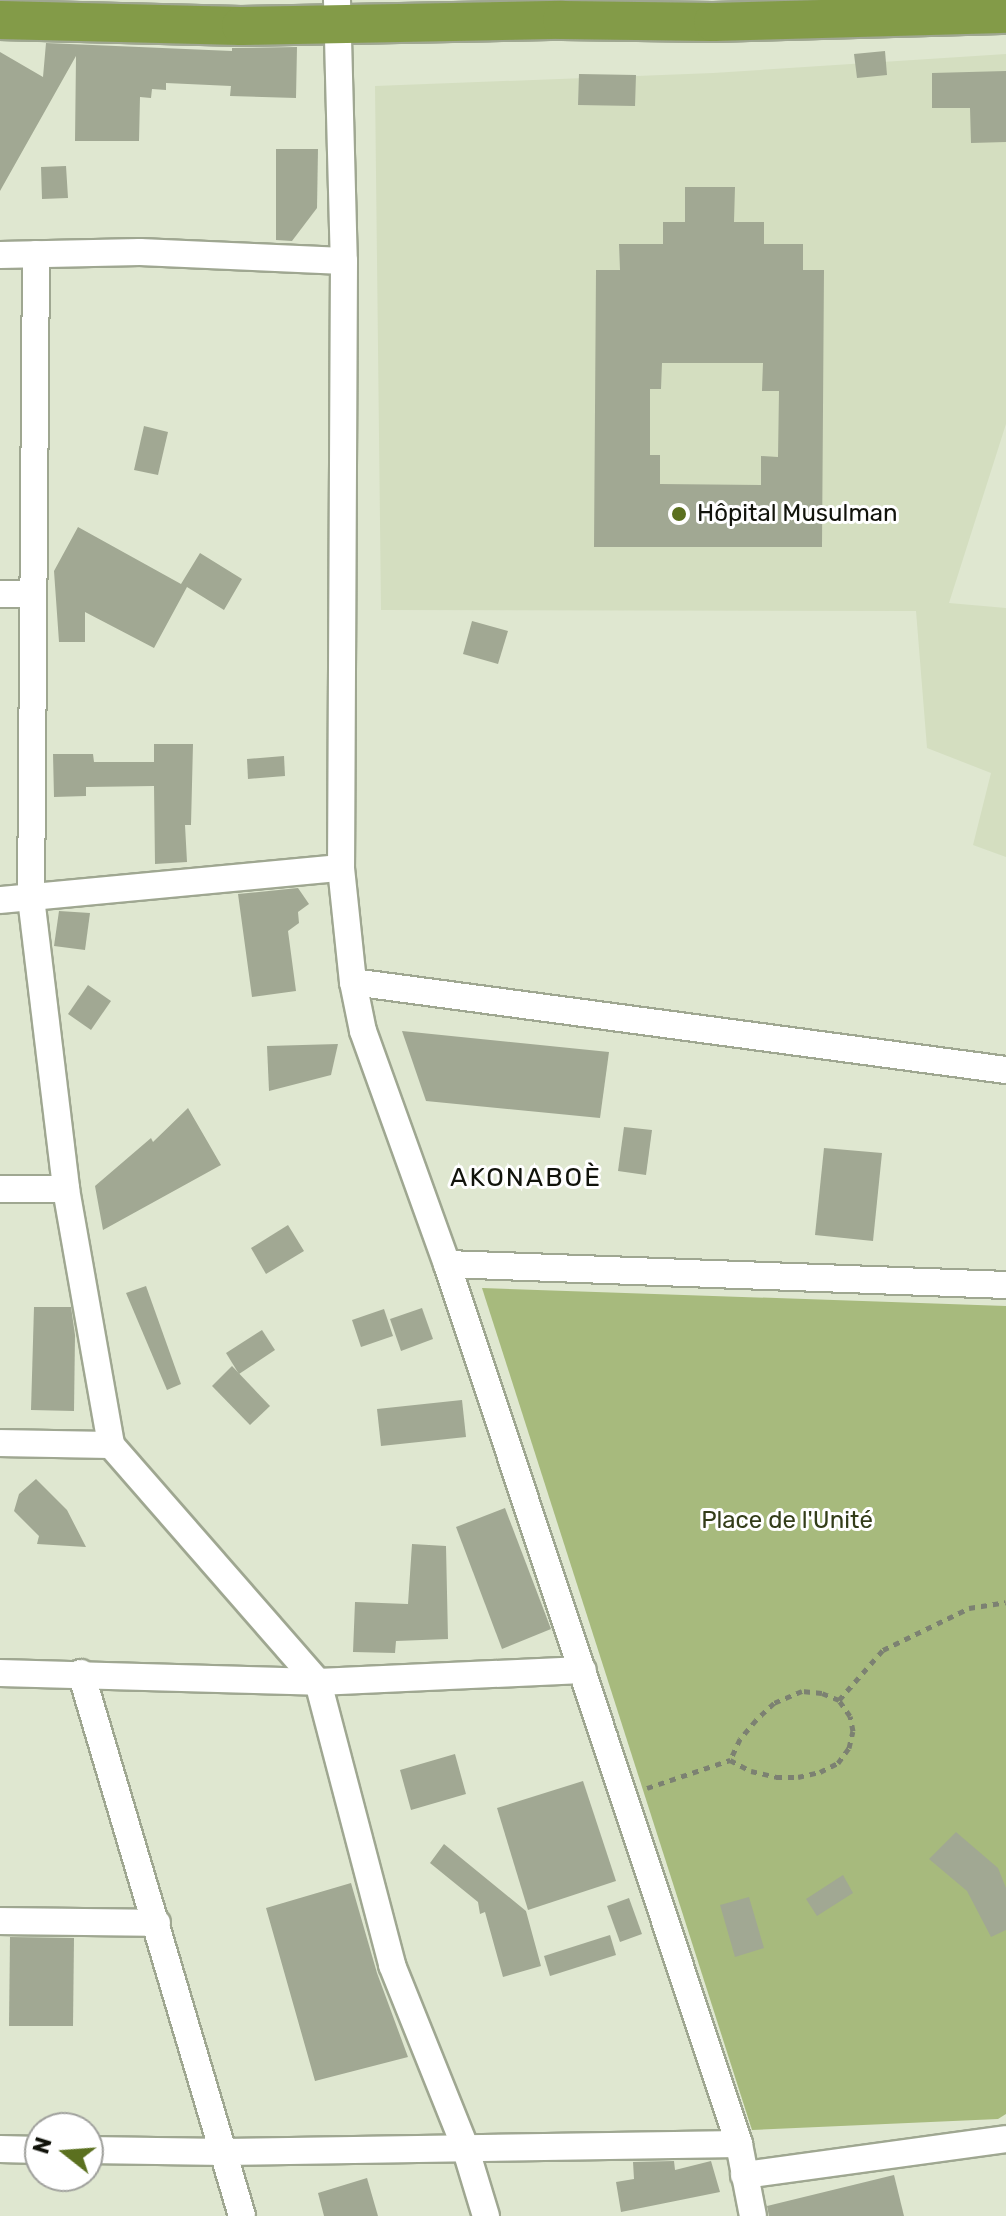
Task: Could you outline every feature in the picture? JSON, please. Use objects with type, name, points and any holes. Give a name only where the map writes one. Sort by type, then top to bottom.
[{"type":"highway","points":[[0,20],[336,12],[713,22],[1006,14]]},
{"type":"street","points":[[336,12],[344,261],[341,868],[353,982],[363,1031],[447,1264],[739,2144],[753,2216]]},
{"type":"street","points":[[0,255],[140,252],[344,261]]},
{"type":"street","points":[[36,254],[31,898],[66,1189],[111,1445],[318,1682],[392,1965],[465,2147],[486,2216]]},
{"type":"street","points":[[0,594],[33,594]]},
{"type":"street","points":[[0,900],[341,868]]},
{"type":"street","points":[[353,982],[1006,1070]]},
{"type":"street","points":[[0,1189],[66,1189]]},
{"type":"street","points":[[447,1264],[1006,1285]]},
{"type":"street","points":[[0,1443],[111,1445]]},
{"type":"street","points":[[0,1673],[318,1682],[583,1670]]},
{"type":"street","points":[[81,1673],[242,2216]]},
{"type":"street","points":[[0,1921],[157,1923]]},
{"type":"street","points":[[104,2150],[225,2152],[739,2144]]},
{"type":"street","points":[[744,2175],[1005,2145]]},
{"type":"street","points":[[0,2149],[24,2150]]},
{"type":"path","points":[[839,1700],[883,1650],[969,1608],[1006,1602]]},
{"type":"path","points":[[624,1796],[730,1760],[740,1739],[774,1703],[802,1691],[822,1693],[839,1700],[850,1716],[853,1731],[849,1748],[838,1763],[798,1777],[776,1777],[751,1771],[730,1760]]},
{"type":"shaded area","name":"Hôpital Musulman","points":[[1006,54],[1006,424],[949,603],[1006,608],[1006,857],[973,845],[991,773],[927,748],[916,611],[381,610],[375,86],[713,73]]},
{"type":"green space","name":"Place de l'Unité","points":[[482,1288],[1006,1306],[1006,2114],[998,2119],[752,2130]]},
{"type":"building","points":[[46,43],[232,51],[232,48],[297,47],[296,98],[230,96],[231,86],[166,83],[166,90],[152,89],[151,98],[140,97],[139,141],[75,141],[76,56],[0,191],[0,52],[43,77]]},
{"type":"building","points":[[885,51],[887,75],[857,78],[854,54]]},
{"type":"building","points":[[1006,71],[1006,142],[971,143],[970,108],[932,108],[932,73]]},
{"type":"building","points":[[579,74],[636,75],[635,106],[578,105]]},
{"type":"building","points":[[276,149],[318,149],[317,208],[292,241],[276,240]]},
{"type":"building","points":[[66,166],[68,198],[42,199],[41,167]]},
{"type":"building","points":[[685,187],[735,187],[734,222],[764,222],[764,244],[803,244],[803,270],[824,270],[822,547],[594,547],[596,270],[620,270],[619,244],[663,244],[663,222],[685,222]],"holes":[[[662,363],[763,363],[762,391],[779,391],[778,457],[761,456],[761,485],[660,484],[660,455],[650,455],[650,389],[661,389]]]},
{"type":"building","points":[[144,426],[168,432],[158,475],[134,470]]},
{"type":"building","points":[[78,527],[181,584],[200,553],[242,579],[224,610],[187,587],[154,648],[85,612],[85,642],[59,642],[54,571]]},
{"type":"building","points":[[472,621],[508,631],[498,664],[463,654]]},
{"type":"building","points":[[154,744],[193,744],[191,825],[185,825],[187,862],[155,864],[154,786],[86,787],[86,796],[54,797],[53,754],[93,754],[94,762],[154,762]]},
{"type":"building","points":[[284,756],[285,776],[248,779],[247,759]]},
{"type":"building","points":[[298,888],[309,904],[298,912],[299,923],[288,931],[296,991],[252,997],[238,894]]},
{"type":"building","points":[[59,911],[90,913],[85,950],[54,946]]},
{"type":"building","points":[[88,985],[111,1001],[91,1030],[68,1014]]},
{"type":"building","points":[[402,1031],[609,1052],[600,1118],[426,1101]]},
{"type":"building","points":[[338,1044],[331,1075],[269,1091],[267,1046]]},
{"type":"building","points":[[188,1108],[221,1165],[103,1230],[95,1186],[151,1138],[153,1142]]},
{"type":"building","points":[[624,1127],[652,1130],[646,1175],[618,1171]]},
{"type":"building","points":[[824,1148],[882,1153],[873,1241],[815,1235]]},
{"type":"building","points":[[288,1225],[304,1251],[266,1274],[251,1248]]},
{"type":"building","points":[[146,1286],[181,1384],[167,1390],[126,1293]]},
{"type":"building","points":[[34,1307],[71,1307],[75,1335],[74,1411],[31,1410]]},
{"type":"building","points":[[422,1308],[433,1339],[401,1351],[390,1319]]},
{"type":"building","points":[[384,1309],[393,1336],[361,1347],[352,1320]]},
{"type":"building","points":[[262,1330],[275,1350],[239,1374],[226,1353]]},
{"type":"building","points":[[232,1366],[270,1406],[250,1425],[212,1386]]},
{"type":"building","points":[[462,1400],[466,1437],[381,1446],[377,1409]]},
{"type":"building","points":[[36,1479],[67,1510],[86,1547],[37,1544],[39,1536],[14,1511],[19,1494]]},
{"type":"building","points":[[505,1508],[551,1629],[502,1649],[456,1527]]},
{"type":"building","points":[[412,1544],[446,1546],[448,1639],[396,1641],[395,1653],[353,1652],[355,1602],[408,1604]]},
{"type":"building","points":[[455,1754],[466,1794],[411,1810],[400,1770]]},
{"type":"building","points":[[583,1781],[616,1881],[528,1910],[497,1808]]},
{"type":"building","points":[[956,1832],[998,1868],[1006,1888],[1006,1930],[991,1937],[967,1891],[929,1859]]},
{"type":"building","points":[[444,1844],[526,1911],[541,1966],[503,1977],[485,1912],[480,1914],[478,1902],[430,1863]]},
{"type":"building","points":[[843,1875],[853,1893],[817,1916],[806,1899]]},
{"type":"building","points":[[351,1883],[377,1973],[408,2057],[315,2081],[266,1908]]},
{"type":"building","points":[[749,1897],[764,1948],[735,1957],[720,1905]]},
{"type":"building","points":[[629,1898],[642,1934],[620,1942],[607,1906]]},
{"type":"building","points":[[610,1935],[616,1955],[550,1976],[544,1956]]},
{"type":"building","points":[[10,1937],[74,1938],[73,2026],[9,2026]]},
{"type":"building","points":[[674,2161],[675,2170],[711,2161],[720,2192],[621,2212],[616,2182],[634,2179],[633,2162]]},
{"type":"building","points":[[894,2175],[904,2216],[769,2216],[767,2206]]},
{"type":"building","points":[[367,2178],[378,2216],[324,2216],[318,2193]]},
{"type":"place","name":"Hôpital Musulman","points":[[679,514]]},
{"type":"district","name":"AKONABOÈ","points":[[526,1178]]}]
